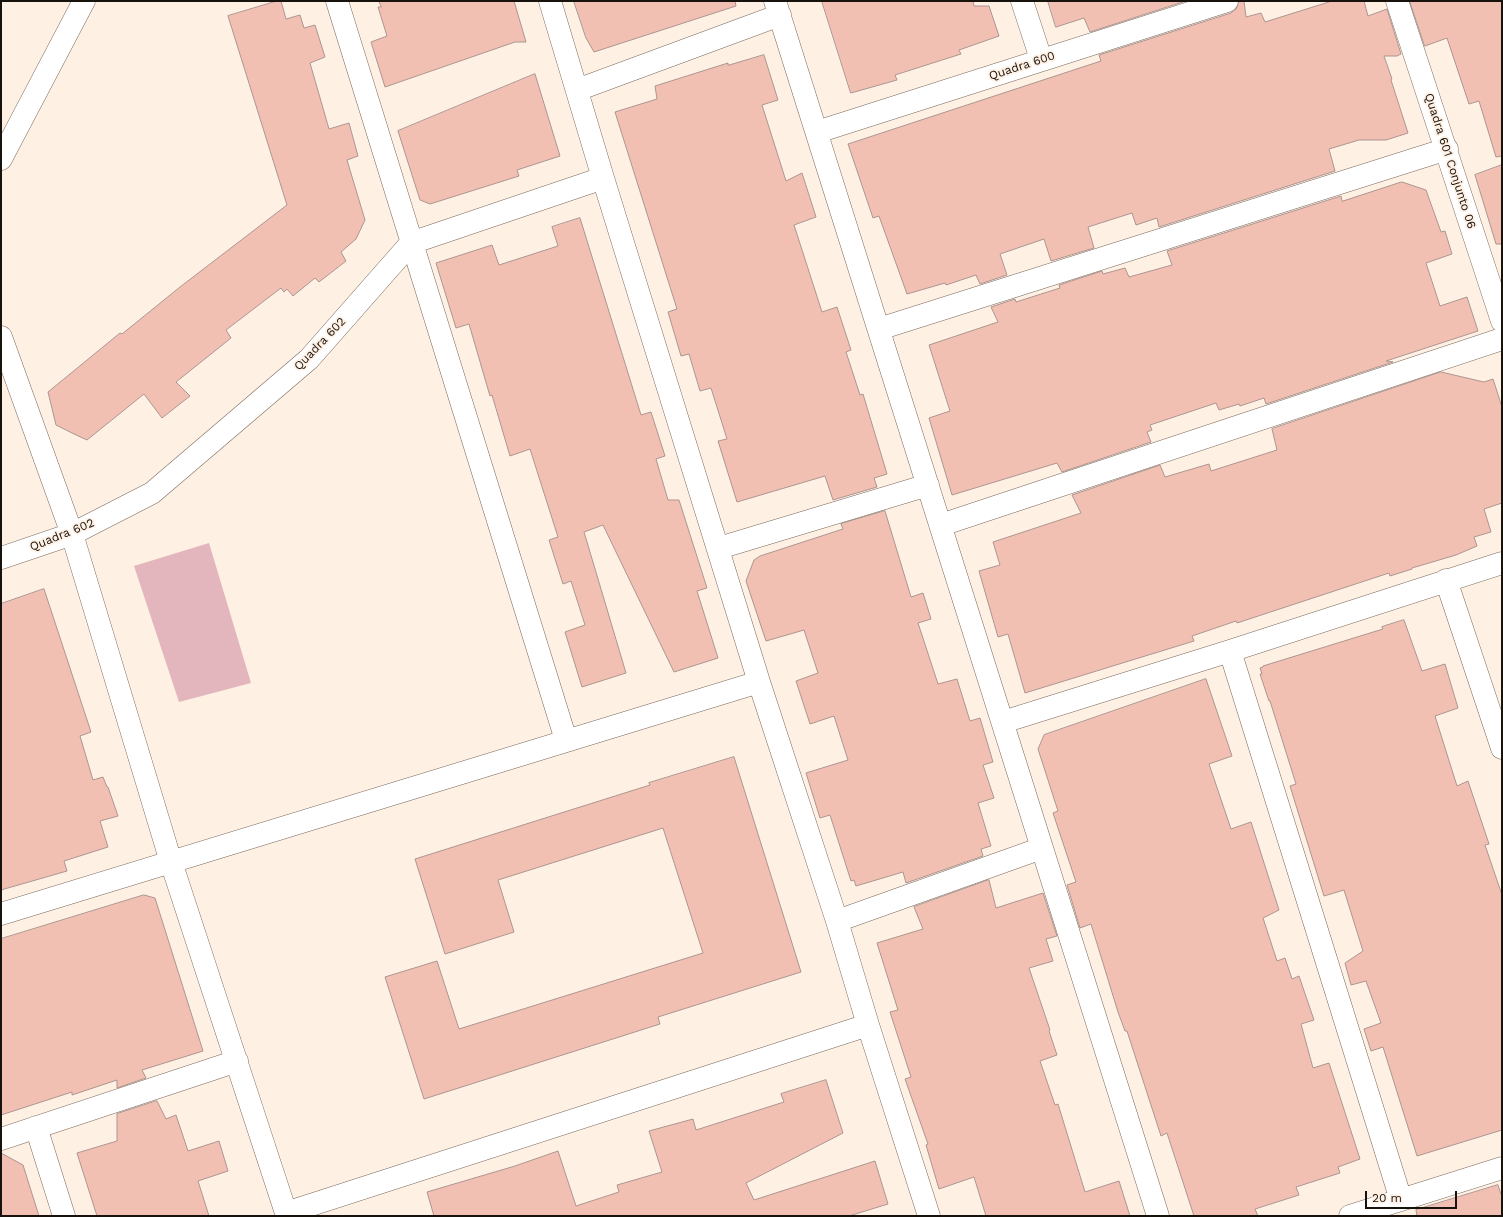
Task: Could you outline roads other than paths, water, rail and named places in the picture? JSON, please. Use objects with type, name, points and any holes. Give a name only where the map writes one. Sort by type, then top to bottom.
[{"type":"street","points":[[1,159],[84,1]]},
{"type":"street","points":[[337,1],[566,740]]},
{"type":"street","points":[[550,1],[603,178],[719,548],[759,682],[837,921],[868,1025],[929,1216]]},
{"type":"street","points":[[1022,1],[1040,59]]},
{"type":"street","name":"Quadra 600","points":[[817,132],[1040,59],[1227,1]]},
{"type":"street","name":"Quadra 601 Conjunto 06","points":[[1397,1],[1447,149],[1502,320]]},
{"type":"street","points":[[577,90],[778,8],[1158,1216]]},
{"type":"street","points":[[879,329],[1447,149]]},
{"type":"street","points":[[411,243],[603,178]]},
{"type":"street","name":"Quadra 602","points":[[1,558],[72,534],[152,493],[309,359],[411,243]]},
{"type":"street","points":[[1,338],[72,534],[171,862],[286,1215],[868,1025]]},
{"type":"street","points":[[941,525],[1502,339]]},
{"type":"street","points":[[719,548],[928,485]]},
{"type":"street","points":[[1003,722],[1230,651],[1502,563]]},
{"type":"street","points":[[1446,580],[1502,748]]},
{"type":"street","points":[[1230,651],[1401,1200]]},
{"type":"street","points":[[1,914],[759,682]]},
{"type":"street","points":[[837,921],[1042,848]]},
{"type":"street","points":[[1,1139],[237,1061]]},
{"type":"street","points":[[36,1127],[64,1216]]},
{"type":"street","points":[[1350,1216],[1502,1168]]}]
